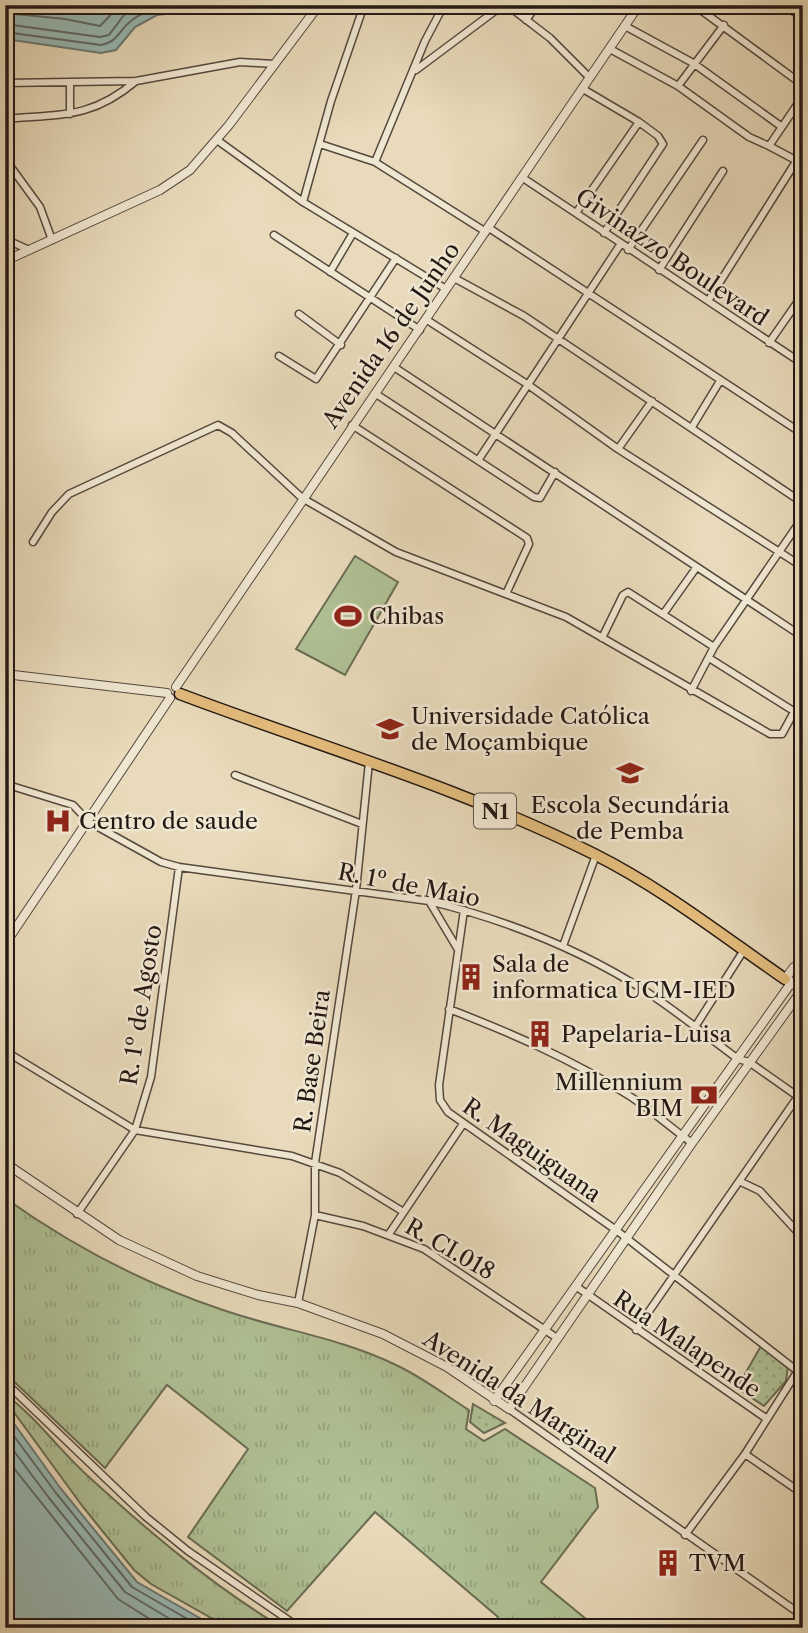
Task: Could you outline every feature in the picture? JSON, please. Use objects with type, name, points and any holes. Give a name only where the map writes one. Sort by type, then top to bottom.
[{"type":"highway","name":"N1","points":[[173,693],[369,762],[541,829],[648,884],[787,982]]},
{"type":"street","points":[[5,261],[176,181],[217,140],[319,5]]},
{"type":"street","points":[[303,202],[363,5]]},
{"type":"street","points":[[376,162],[425,41],[444,5]]},
{"type":"street","points":[[415,71],[437,51],[505,5],[550,38],[590,78]]},
{"type":"street","points":[[526,20],[537,5]]},
{"type":"street","name":"Avenida 16 de Junho","points":[[5,943],[89,822],[302,498],[446,289],[456,279],[639,5]]},
{"type":"street","points":[[694,5],[803,85]]},
{"type":"street","points":[[785,6],[803,18]]},
{"type":"street","points":[[678,86],[723,25]]},
{"type":"street","points":[[625,26],[693,63],[782,127]]},
{"type":"street","points":[[610,49],[678,86],[749,137],[800,162],[708,301]]},
{"type":"street","points":[[5,83],[136,81],[240,62],[274,64]]},
{"type":"street","points":[[5,119],[70,114],[100,107],[136,81]]},
{"type":"street","points":[[70,83],[70,114]]},
{"type":"street","points":[[583,89],[639,122],[658,136],[663,144],[604,233]]},
{"type":"street","points":[[769,146],[803,96]]},
{"type":"street","points":[[576,213],[639,122]]},
{"type":"street","points":[[217,140],[303,202],[446,289]]},
{"type":"street","points":[[628,250],[703,140]]},
{"type":"street","points":[[320,144],[376,162],[589,292],[803,434]]},
{"type":"street","points":[[5,159],[40,206],[52,240]]},
{"type":"street","points":[[659,270],[723,171]]},
{"type":"street","name":"Givinazzo Boulevard","points":[[523,178],[620,245],[800,362]]},
{"type":"street","points":[[331,272],[353,233]]},
{"type":"street","points":[[274,235],[369,300],[420,330]]},
{"type":"street","points":[[5,239],[27,249]]},
{"type":"street","points":[[479,459],[620,245]]},
{"type":"street","points":[[279,356],[316,379],[341,345],[396,258]]},
{"type":"street","points":[[456,279],[524,316],[803,503]]},
{"type":"street","points":[[768,343],[803,294]]},
{"type":"street","points":[[299,314],[341,345]]},
{"type":"street","points":[[427,320],[527,384],[618,449],[803,567]]},
{"type":"street","points":[[800,362],[803,350]]},
{"type":"street","points":[[394,367],[803,636]]},
{"type":"street","points":[[692,428],[720,381]]},
{"type":"street","points":[[376,394],[537,498],[555,472]]},
{"type":"street","points":[[618,449],[652,401]]},
{"type":"street","points":[[33,542],[52,512],[69,494],[215,424],[232,433],[302,498],[419,563],[566,617],[770,734],[782,734],[794,712]]},
{"type":"street","points":[[352,425],[527,538],[528,544],[506,594]]},
{"type":"street","points":[[691,691],[714,647],[748,602],[803,517]]},
{"type":"street","points":[[664,613],[696,568]]},
{"type":"street","points":[[602,638],[626,592],[664,613],[714,647]]},
{"type":"street","points":[[709,657],[803,717]]},
{"type":"street","name":"N1","points":[[5,674],[173,693]]},
{"type":"street","name":"R. Base Beira","points":[[298,1303],[315,1215],[315,1163],[356,890],[369,762]]},
{"type":"street","points":[[235,775],[362,824]]},
{"type":"street","name":"R. 1º de Maio","points":[[5,784],[73,805],[89,822],[161,862],[179,867],[429,901],[464,910],[563,946],[648,993],[738,1059]]},
{"type":"street","points":[[563,946],[596,855]]},
{"type":"street","name":"R. 1º de Agosto","points":[[77,1214],[135,1130],[151,1077],[179,867]]},
{"type":"street","points":[[429,901],[458,949]]},
{"type":"street","name":"R. Maguiguana","points":[[464,910],[439,1085],[440,1100],[448,1112],[616,1230],[800,1373]]},
{"type":"street","points":[[695,1027],[744,950]]},
{"type":"street","points":[[494,1401],[738,1059],[803,956]]},
{"type":"street","points":[[509,1409],[801,990],[787,982]]},
{"type":"street","points":[[449,1009],[512,1033],[572,1062],[629,1095],[692,1143]]},
{"type":"street","points":[[5,1051],[135,1130],[292,1156],[360,1183],[402,1211]]},
{"type":"street","points":[[738,1059],[749,1062],[800,1098]]},
{"type":"street","points":[[636,1330],[800,1098],[803,1090]]},
{"type":"street","points":[[389,1234],[463,1124]]},
{"type":"street","name":"Avenida da Marginal","points":[[5,1163],[119,1240],[197,1276],[258,1295],[298,1303],[383,1334],[447,1367],[803,1616]]},
{"type":"street","points":[[741,1182],[760,1191],[803,1238]]},
{"type":"street","name":"R. CI.018","points":[[315,1215],[389,1234],[446,1262],[557,1338]]},
{"type":"street","name":"Rua Malapende","points":[[577,1287],[767,1419]]},
{"type":"street","points":[[685,1535],[800,1373]]},
{"type":"street","points":[[5,1382],[146,1517],[188,1551],[300,1628]]},
{"type":"street","points":[[745,1454],[803,1494]]},
{"type":"green space","name":"Chibas","points":[[355,556],[398,582],[345,675],[296,649]]},
{"type":"green space","points":[[5,1198],[83,1248],[165,1288],[245,1317],[354,1348],[396,1365],[469,1410],[466,1429],[484,1441],[505,1429],[595,1488],[598,1507],[541,1582],[597,1628],[491,1628],[498,1617],[375,1512],[287,1611],[188,1537],[248,1449],[167,1385],[105,1468],[5,1373]]},
{"type":"green space","points":[[761,1346],[788,1366],[786,1381],[764,1406],[737,1388]]},
{"type":"green space","points":[[5,1394],[28,1413],[89,1477],[158,1538],[257,1612],[283,1628],[229,1628],[151,1584],[134,1570],[83,1507],[5,1400]]},
{"type":"green space","points":[[473,1404],[505,1423],[484,1433],[470,1422]]},
{"type":"water","points":[[5,5],[238,5],[157,15],[135,27],[116,50],[101,53],[5,39]]},
{"type":"water","points":[[5,1411],[61,1489],[137,1582],[217,1628],[5,1628]]},
{"type":"place","name":"Chibas","points":[[348,616]]},
{"type":"place","name":"Universidade Católica de Moçambique","points":[[390,729]]},
{"type":"place","name":"Escola Secundária de Pemba","points":[[630,773]]},
{"type":"place","name":"Centro de saude","points":[[58,821]]},
{"type":"place","name":"Sala de informatica UCM-IED","points":[[471,977]]},
{"type":"place","name":"Papelaria-Luisa","points":[[540,1034]]},
{"type":"place","name":"Millennium BIM","points":[[704,1095]]},
{"type":"place","name":"TVM","points":[[668,1563]]}]
